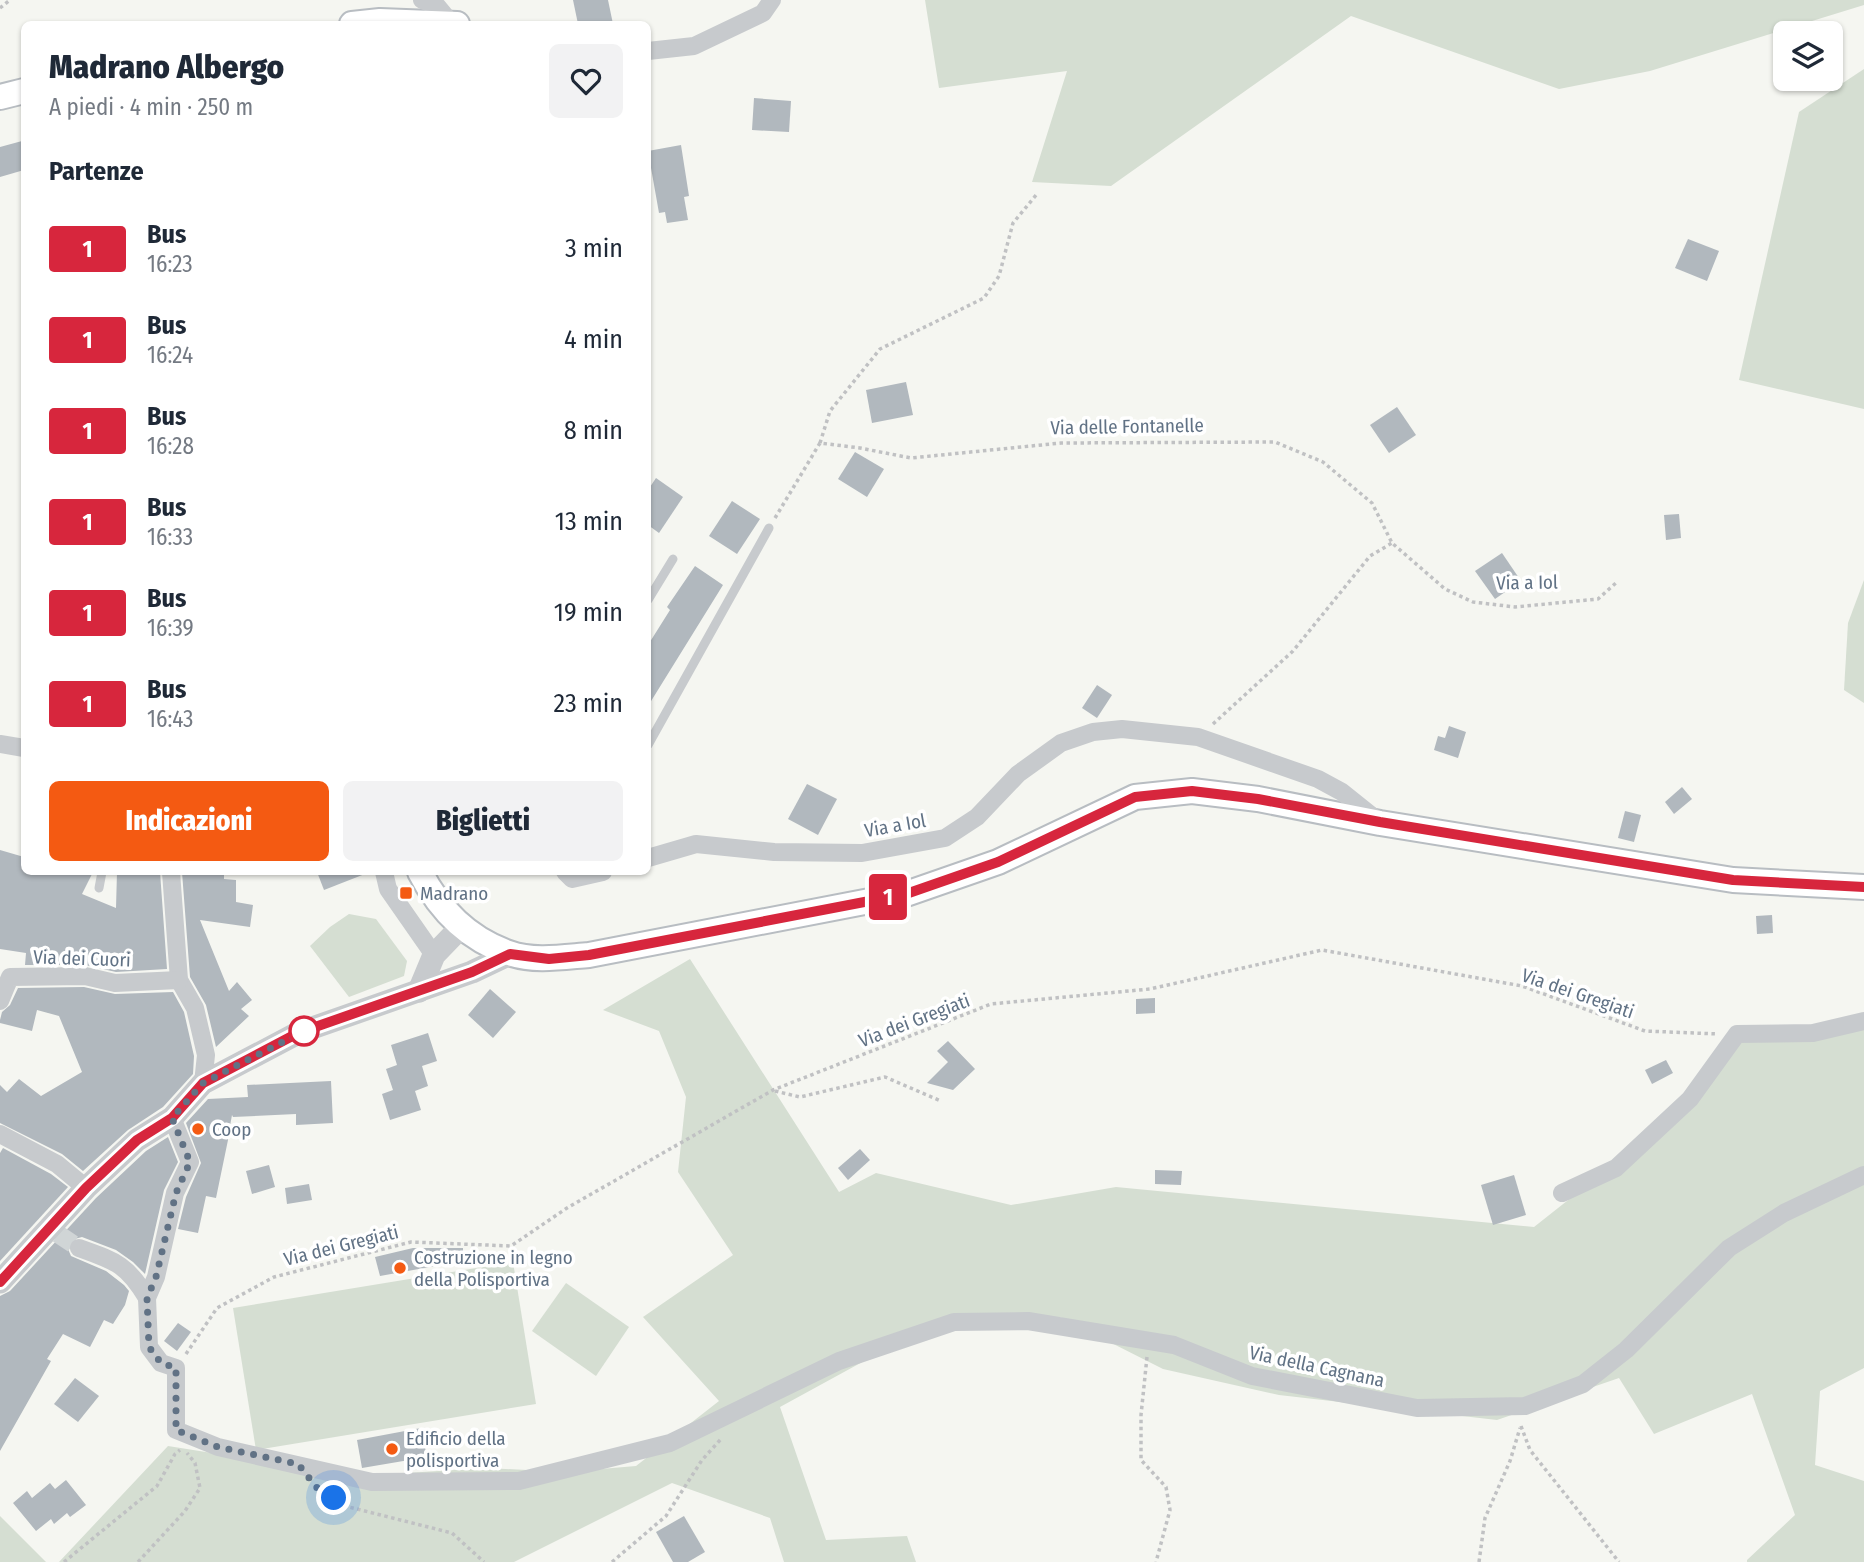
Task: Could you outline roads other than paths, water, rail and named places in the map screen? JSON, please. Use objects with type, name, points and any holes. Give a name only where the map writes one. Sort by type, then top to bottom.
[{"type":"main road","points":[[0,97],[21,92]]},
{"type":"main road","points":[[422,875],[430,892],[461,928],[510,954],[549,959],[589,955],[906,894],[998,862],[1135,797],[1192,791],[1258,799],[1380,822],[1733,880],[1864,887]]},
{"type":"street","points":[[422,0],[437,6],[451,21]]},
{"type":"street","points":[[651,51],[694,46],[763,13],[772,0]]},
{"type":"street","name":"Via a Iol","points":[[651,857],[696,844],[774,852],[862,853],[945,838],[976,817],[1018,774],[1061,743],[1093,732],[1122,729],[1198,737],[1318,779],[1342,792],[1380,822]]},
{"type":"street","points":[[0,744],[21,748]]},
{"type":"street","points":[[171,875],[179,980],[195,1008],[204,1043],[206,1055],[203,1083]]},
{"type":"street","points":[[385,875],[388,889],[434,955]]},
{"type":"street","points":[[568,875],[572,879],[590,875]]},
{"type":"street","points":[[419,991],[434,955],[461,928]]},
{"type":"street","points":[[0,1282],[54,1231],[86,1188],[137,1140],[172,1118],[203,1083],[298,1033],[472,972],[510,954]]},
{"type":"street","name":"Via dei Cuori","points":[[0,1001],[10,977],[85,976],[115,983],[179,980]]},
{"type":"street","points":[[1562,1194],[1616,1168],[1690,1099],[1737,1034],[1813,1033],[1864,1021]]},
{"type":"street","points":[[147,1298],[156,1277],[176,1193],[190,1162],[172,1118]]},
{"type":"street","points":[[0,1134],[49,1159],[86,1188]]},
{"type":"street","name":"Via della Cagnana","points":[[147,1298],[149,1347],[161,1363],[176,1368],[176,1430],[218,1447],[372,1482],[519,1481],[670,1443],[839,1361],[954,1322],[1028,1321],[1148,1340],[1174,1345],[1252,1376],[1418,1408],[1525,1406],[1583,1384],[1626,1350],[1729,1248],[1784,1213],[1864,1175]]},
{"type":"street","points":[[79,1248],[114,1261],[124,1268],[134,1276],[147,1298]]},
{"type":"lane","points":[[651,740],[769,528]]},
{"type":"lane","points":[[651,595],[673,559]]},
{"type":"lane","points":[[99,888],[101,875]]},
{"type":"tunnel","points":[[58,1234],[79,1248]]},
{"type":"place","name":"Madrano","points":[[406,893]]},
{"type":"place","name":"Coop","points":[[198,1129]]},
{"type":"place","name":"Costruzione in legno della Polisportiva","points":[[400,1268]]},
{"type":"place","name":"Edificio della polisportiva","points":[[392,1449]]}]
